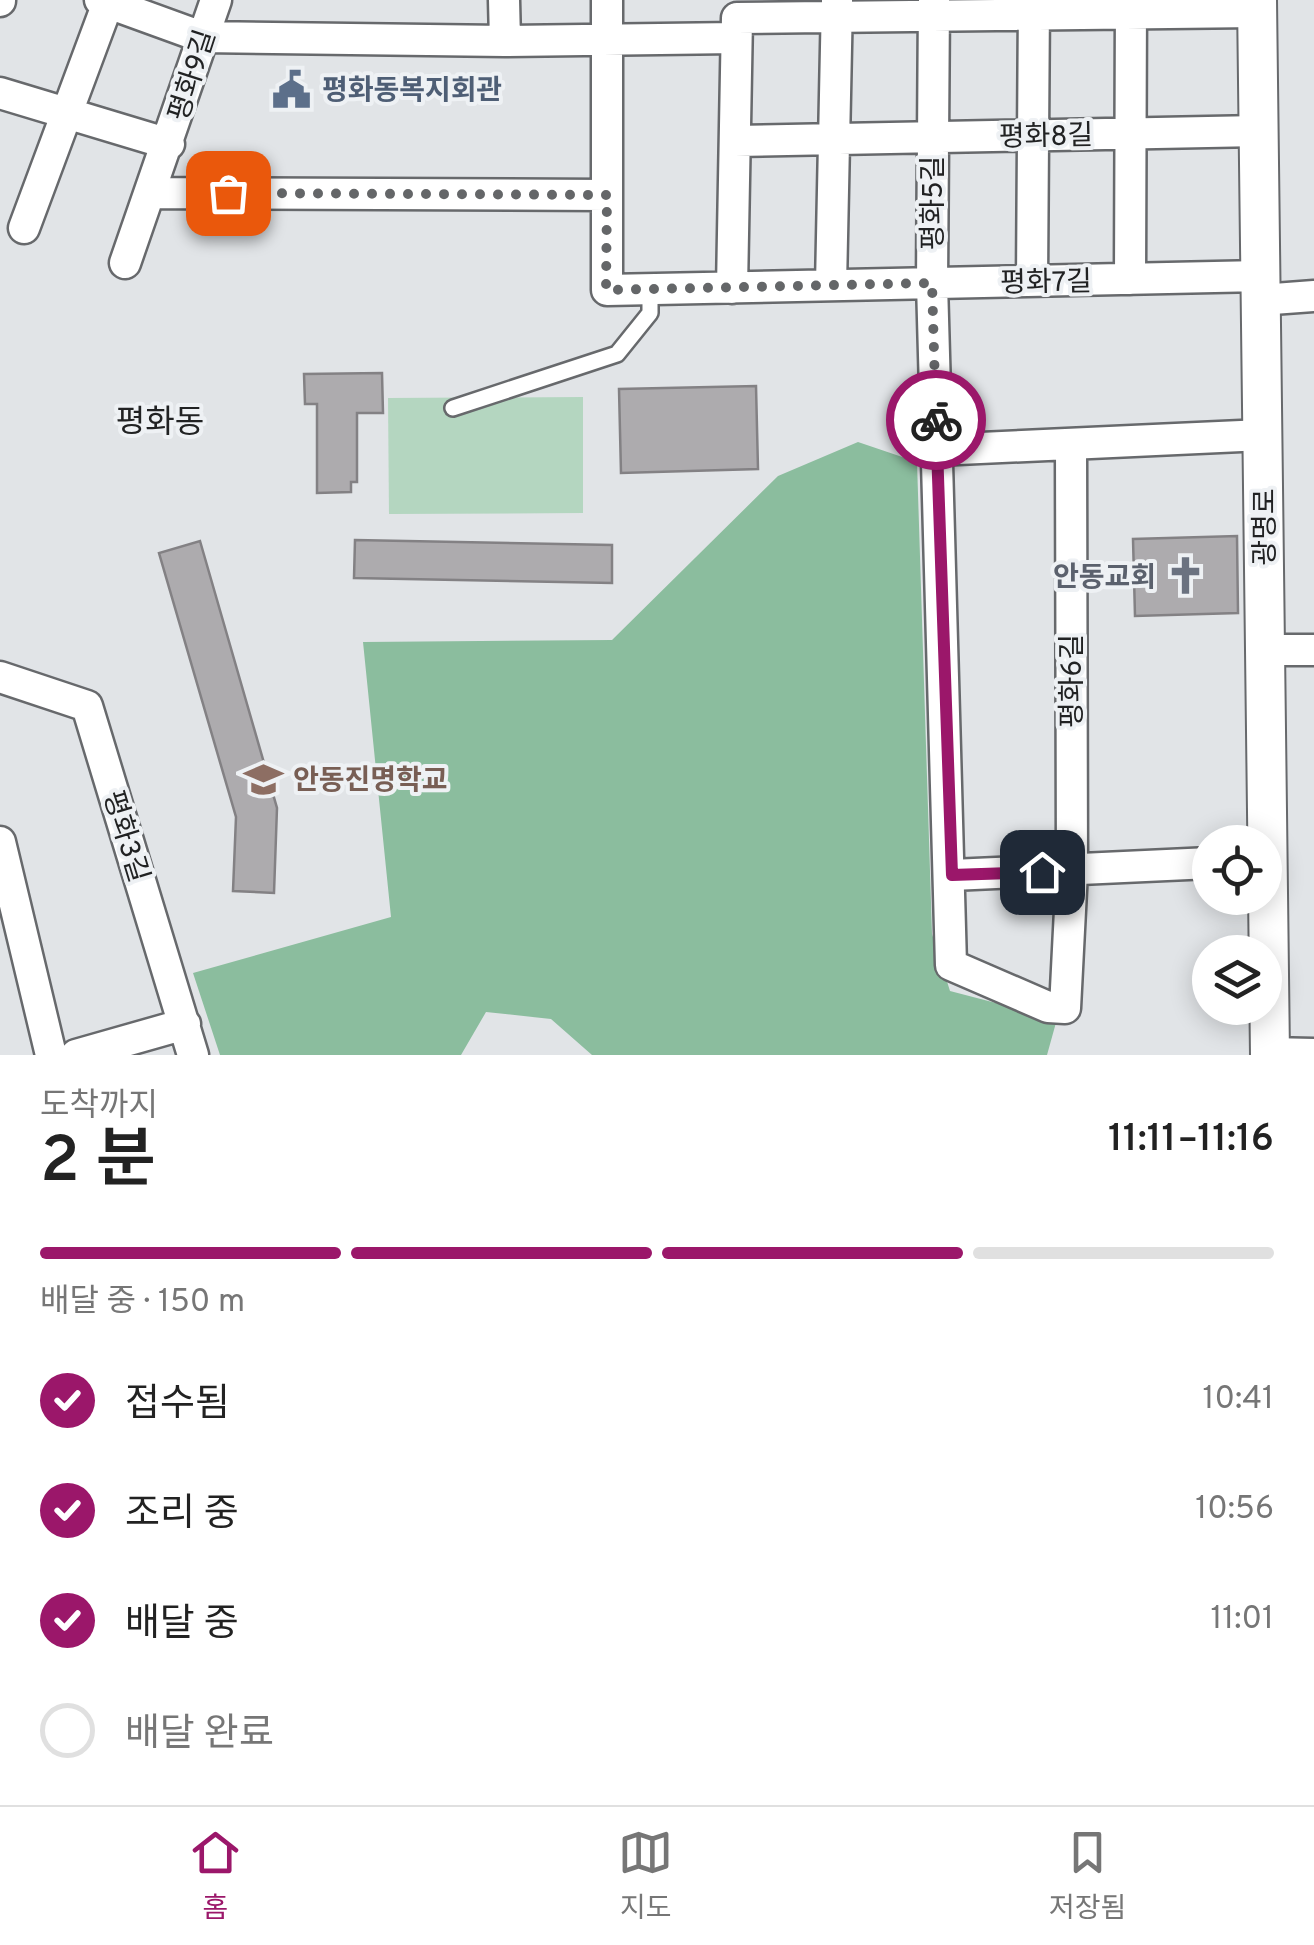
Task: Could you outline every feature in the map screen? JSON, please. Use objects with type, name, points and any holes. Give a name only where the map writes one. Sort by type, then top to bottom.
[{"type":"street","name":"평화9길","points":[[125,263],[170,144],[216,0]]},
{"type":"street","points":[[504,0],[505,41]]},
{"type":"street","name":"평화7길","points":[[608,0],[606,290],[1130,279],[1314,296]]},
{"type":"street","points":[[24,228],[106,1],[202,37],[505,41],[607,39],[837,8],[1257,6]]},
{"type":"street","name":"광명로","points":[[1257,6],[1266,825]]},
{"type":"street","points":[[1130,279],[1131,7]]},
{"type":"street","points":[[831,285],[837,8]]},
{"type":"street","name":"평화5길","points":[[934,8],[932,283],[952,875],[951,965],[1048,1007],[1064,1008],[1072,871]]},
{"type":"street","points":[[1032,281],[1034,8]]},
{"type":"street","points":[[732,288],[737,19]]},
{"type":"street","points":[[0,93],[66,116],[170,144]]},
{"type":"street","name":"평화8길","points":[[735,140],[1258,131]]},
{"type":"street","points":[[153,193],[607,195]]},
{"type":"street","points":[[936,450],[1263,434]]},
{"type":"street","name":"평화6길","points":[[1070,444],[1072,871]]},
{"type":"street","points":[[1265,650],[1314,650]]},
{"type":"street","name":"평화3길","points":[[0,677],[88,706],[193,1055]]},
{"type":"street","points":[[0,842],[51,1055]]},
{"type":"street","points":[[952,875],[1192,864]]},
{"type":"street","name":"광명로","points":[[1267,915],[1270,1054]]},
{"type":"street","points":[[76,1055],[185,1024]]},
{"type":"street","points":[[1270,1054],[1314,1054]]},
{"type":"lane","points":[[453,408],[617,354],[650,312],[650,288]]},
{"type":"green space","points":[[583,397],[583,513],[389,514],[388,398]]},
{"type":"green space","points":[[858,442],[917,462],[932,934],[950,991],[1057,1019],[1047,1055],[592,1055],[551,1019],[486,1012],[461,1055],[220,1055],[193,973],[391,917],[363,642],[612,640],[778,476]]},
{"type":"building","points":[[382,373],[383,413],[357,413],[357,482],[351,482],[351,492],[317,493],[317,404],[305,404],[304,374]]},
{"type":"building","points":[[756,386],[758,469],[621,473],[619,389]]},
{"type":"building","name":"안동교회","points":[[1237,536],[1238,613],[1135,616],[1133,539]]},
{"type":"building","points":[[355,540],[612,545],[612,583],[354,578]]},
{"type":"building","points":[[200,541],[277,808],[274,893],[233,891],[236,817],[159,553]]},
{"type":"way so far","points":[[228,193],[607,195],[606,290],[932,283],[936,420]]},
{"type":"place","name":"평화동복지회관","points":[[292,89]]},
{"type":"place","name":"안동교회","points":[[1186,576]]},
{"type":"place","name":"안동진명학교","points":[[263,779]]},
{"type":"district","name":"평화동","points":[[160,421]]},
{"type":"route","points":[[936,420],[952,875],[1042,872]]}]
